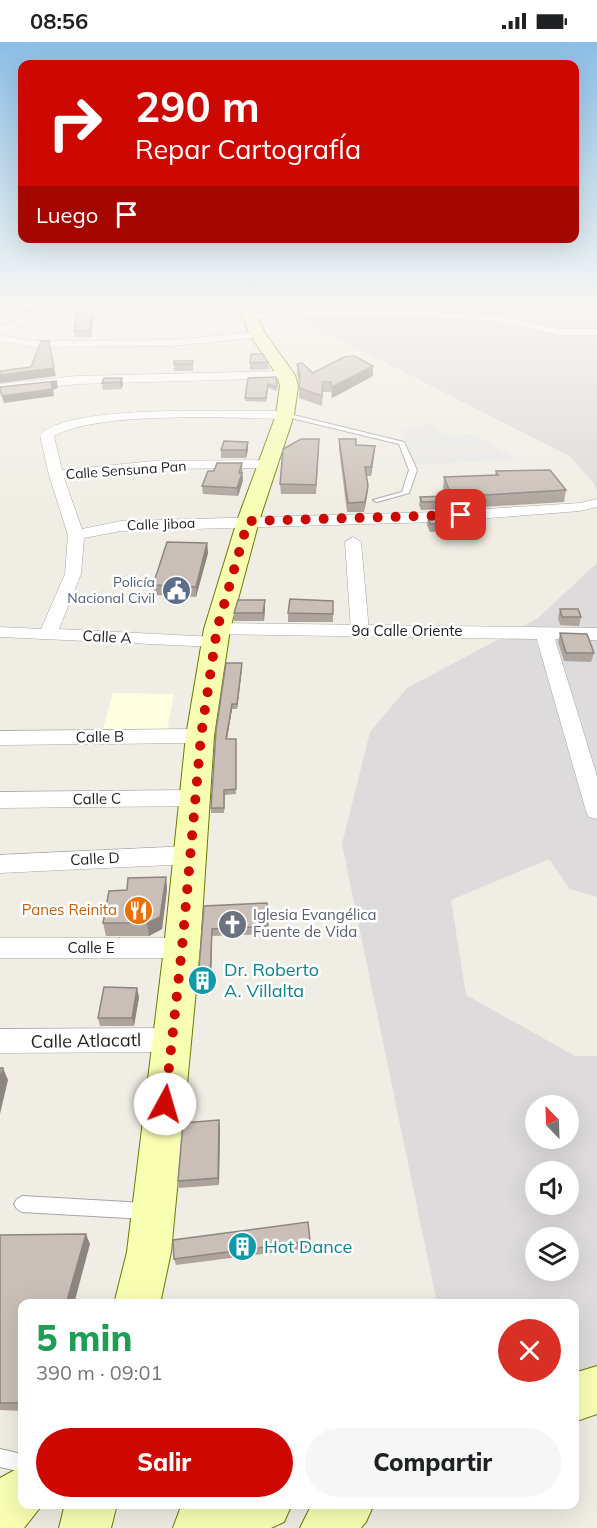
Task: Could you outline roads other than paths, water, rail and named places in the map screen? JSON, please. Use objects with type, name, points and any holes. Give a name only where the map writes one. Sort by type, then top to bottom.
[{"type":"main road","points":[[148,1299],[152,1232],[182,948],[201,736],[216,636],[248,521],[285,414],[289,386],[286,375]]},
{"type":"main road","points":[[126,1299],[152,1232]]},
{"type":"main road","points":[[138,1299],[152,1232]]},
{"type":"main road","points":[[579,1396],[597,1390]]},
{"type":"main road","points":[[0,1516],[18,1496]]},
{"type":"main road","points":[[85,1528],[90,1509]]},
{"type":"main road","points":[[326,1528],[343,1509]]},
{"type":"street","points":[[0,388],[77,380],[286,375]]},
{"type":"street","points":[[48,634],[73,574],[76,535],[56,475],[47,435],[50,430],[68,424],[149,416],[285,414]]},
{"type":"street","name":"Calle Sensuna Pan","points":[[56,475],[154,465],[269,464]]},
{"type":"street","name":"Calle Jiboa","points":[[76,535],[121,526],[437,517],[580,507],[597,502]]},
{"type":"street","points":[[353,542],[360,631]]},
{"type":"street","name":"9a Calle Oriente","points":[[216,636],[360,631],[597,634]]},
{"type":"street","name":"Calle A","points":[[0,632],[216,636]]},
{"type":"street","points":[[544,633],[597,811]]},
{"type":"street","name":"Calle B","points":[[0,738],[201,736]]},
{"type":"street","name":"Calle C","points":[[0,800],[195,798]]},
{"type":"street","name":"Calle D","points":[[0,864],[190,855]]},
{"type":"street","name":"Calle E","points":[[0,948],[182,948]]},
{"type":"street","name":"Calle Atlacatl","points":[[0,1041],[171,1040]]},
{"type":"lane","points":[[285,414],[402,443],[413,470],[405,493],[377,500]]},
{"type":"lane","points":[[22,1204],[152,1232]]},
{"type":"lane","points":[[0,1458],[18,1462]]},
{"type":"place","name":"Policía Nacional Civil","points":[[176,590]]},
{"type":"place","name":"Panes Reinita","points":[[138,910]]},
{"type":"place","name":"Iglesia Evangélica Fuente de Vida","points":[[232,924]]},
{"type":"place","name":"Dr. Roberto A. Villalta","points":[[203,980]]},
{"type":"place","name":"Hot Dance","points":[[243,1247]]}]
